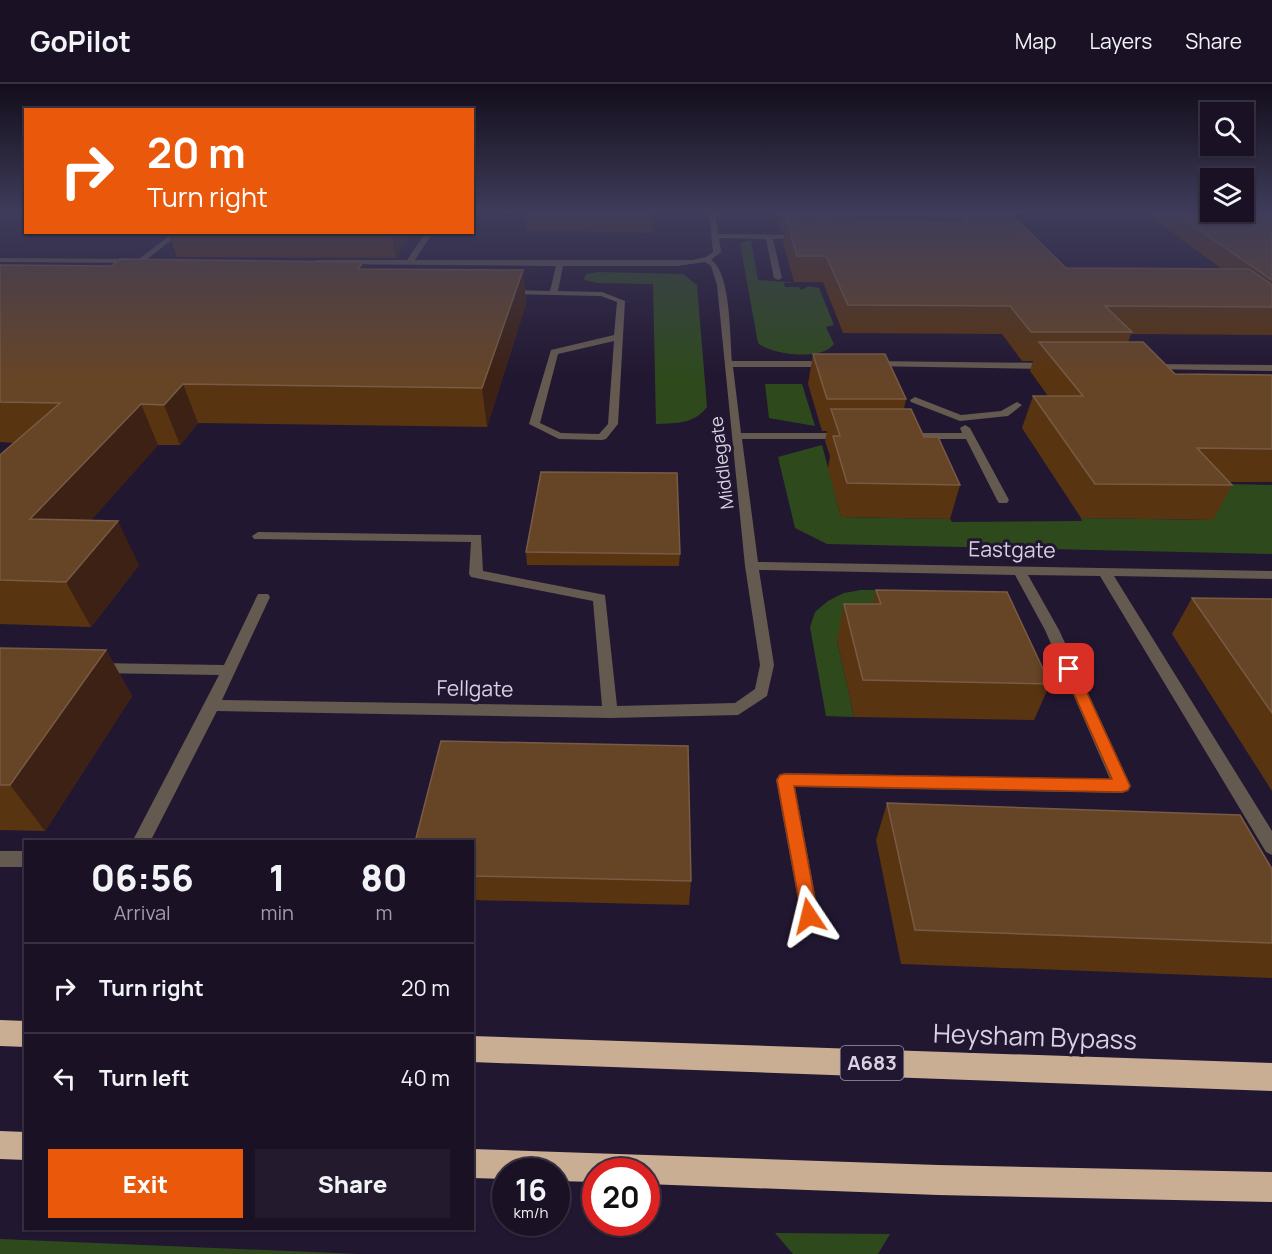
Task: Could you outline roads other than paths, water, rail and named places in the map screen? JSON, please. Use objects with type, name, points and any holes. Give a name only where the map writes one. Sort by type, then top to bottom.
[{"type":"highway","points":[[0,1034],[24,1034]]},
{"type":"highway","name":"Heysham Bypass","points":[[474,1049],[1272,1077]]},
{"type":"highway","points":[[0,1145],[24,1146]]},
{"type":"highway","points":[[474,1163],[938,1180],[1272,1187]]},
{"type":"street","points":[[553,293],[559,267]]},
{"type":"street","name":"Middlegate","points":[[715,267],[721,285],[752,566],[767,665],[762,692],[738,710]]},
{"type":"street","points":[[776,267],[778,278]]},
{"type":"street","points":[[494,292],[602,294],[621,301],[619,337],[613,424],[602,436],[559,436],[534,424],[554,352],[619,337]]},
{"type":"street","points":[[728,364],[844,364]]},
{"type":"street","points":[[856,364],[1058,366]]},
{"type":"street","points":[[1141,367],[1272,368]]},
{"type":"street","points":[[915,400],[960,418],[1004,414],[1017,405]]},
{"type":"street","points":[[960,418],[1003,500]]},
{"type":"street","points":[[737,436],[854,436]]},
{"type":"street","points":[[888,436],[969,436]]},
{"type":"street","points":[[258,536],[477,538],[476,574],[600,598],[610,712]]},
{"type":"street","name":"Eastgate","points":[[752,566],[1272,574]]},
{"type":"street","points":[[809,916],[785,780],[1122,786],[1052,630],[1019,570]]},
{"type":"street","points":[[1104,571],[1272,847]]},
{"type":"street","points":[[142,840],[212,705],[263,597]]},
{"type":"street","points":[[80,668],[228,670]]},
{"type":"street","name":"Fellgate","points":[[212,705],[610,712],[738,710]]},
{"type":"street","points":[[0,859],[24,859]]}]
